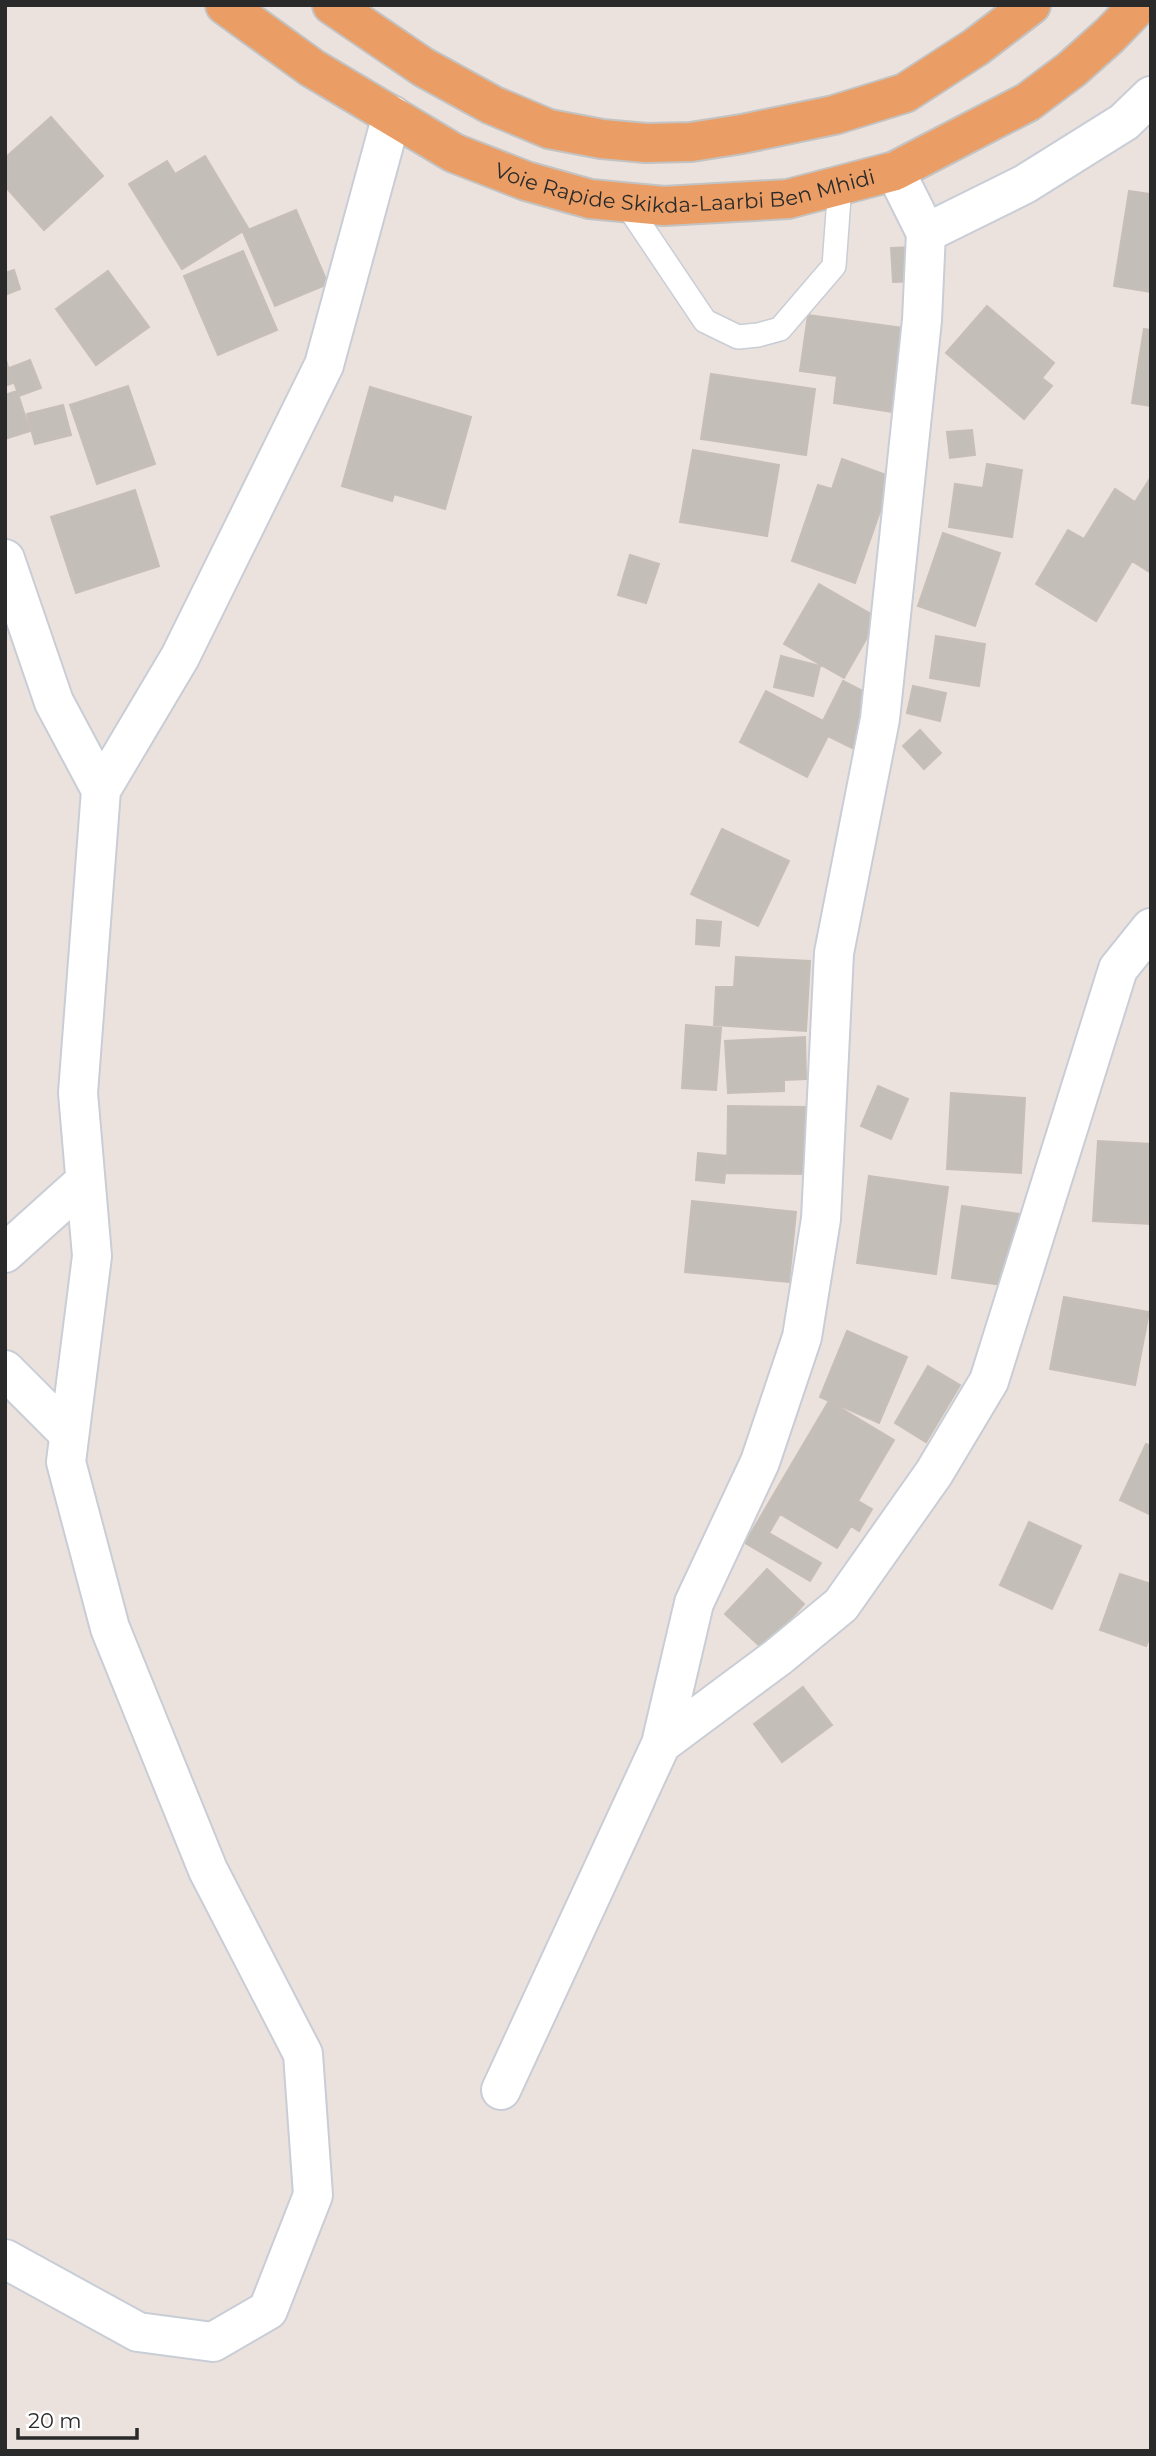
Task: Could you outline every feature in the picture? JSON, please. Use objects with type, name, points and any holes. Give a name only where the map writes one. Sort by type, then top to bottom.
[{"type":"highway","name":"Voie Rapide Skikda-Laarbi Ben Mhidi","points":[[225,5],[312,68],[454,153],[526,181],[590,199],[664,206],[776,200],[895,171],[1028,102],[1072,69],[1139,5]]},
{"type":"highway","name":"Voie Rapide Skikda-Laarbi Ben Mhidi","points":[[332,5],[423,67],[492,105],[549,129],[602,139],[657,143],[691,142],[742,134],[834,115],[905,93],[976,47],[1031,5]]},
{"type":"street","points":[[926,233],[1025,184],[1124,122],[1151,96]]},
{"type":"street","points":[[5,2259],[138,2332],[213,2342],[268,2310],[313,2194],[303,2054],[208,1870],[110,1628],[66,1462],[92,1256],[78,1093],[101,790],[180,657],[324,365],[392,116]]},
{"type":"street","points":[[502,2090],[661,1744],[694,1603],[760,1462],[802,1337],[821,1219],[834,953],[880,719],[922,320],[926,233],[895,171]]},
{"type":"street","points":[[5,559],[54,702],[101,790]]},
{"type":"street","points":[[661,1744],[778,1657],[841,1605],[934,1473],[989,1381],[1118,969],[1151,928]]},
{"type":"street","points":[[5,1253],[85,1181]]},
{"type":"street","points":[[5,1370],[69,1434]]},
{"type":"lane","points":[[625,202],[705,321],[738,337],[780,329],[834,266],[840,185]]},
{"type":"building","points":[[51,117],[103,176],[44,230],[5,186],[5,158]]},
{"type":"building","points":[[205,156],[248,228],[182,269],[129,184],[167,161],[175,174]]},
{"type":"building","points":[[1129,191],[1151,194],[1151,292],[1114,286]]},
{"type":"building","points":[[296,210],[328,284],[275,306],[243,232]]},
{"type":"building","points":[[916,247],[918,281],[893,282],[891,248]]},
{"type":"building","points":[[243,251],[277,330],[218,355],[184,276]]},
{"type":"building","points":[[14,270],[20,289],[5,295],[5,273]]},
{"type":"building","points":[[108,271],[149,327],[96,365],[56,309]]},
{"type":"building","points":[[987,306],[1054,363],[1042,378],[1052,386],[1024,419],[946,353]]},
{"type":"building","points":[[808,315],[904,328],[893,412],[834,403],[837,376],[800,371]]},
{"type":"building","points":[[1144,329],[1151,330],[1151,406],[1132,403]]},
{"type":"building","points":[[5,357],[13,383],[5,386]]},
{"type":"building","points":[[30,360],[41,388],[19,396],[9,368]]},
{"type":"building","points":[[711,374],[815,389],[806,455],[701,439]]},
{"type":"building","points":[[128,386],[155,464],[97,484],[70,405]]},
{"type":"building","points":[[370,387],[471,417],[445,509],[394,494],[392,501],[342,486]]},
{"type":"building","points":[[17,391],[30,431],[5,439],[5,395]]},
{"type":"building","points":[[63,405],[71,435],[35,444],[27,414]]},
{"type":"building","points":[[972,430],[975,455],[950,458],[947,432]]},
{"type":"building","points":[[693,450],[779,465],[767,536],[680,522]]},
{"type":"building","points":[[842,459],[892,477],[855,583],[792,561],[818,485],[832,489]]},
{"type":"building","points":[[987,464],[1022,470],[1012,537],[949,527],[955,484],[983,488]]},
{"type":"building","points":[[1151,477],[1151,573],[1132,561],[1096,621],[1036,584],[1068,530],[1084,539],[1115,489],[1135,502]]},
{"type":"building","points":[[135,490],[159,566],[76,593],[51,517]]},
{"type":"building","points":[[943,533],[1000,553],[975,626],[918,606]]},
{"type":"building","points":[[630,555],[659,564],[646,603],[618,595]]},
{"type":"building","points":[[819,584],[878,618],[844,678],[784,644]]},
{"type":"building","points":[[936,636],[985,644],[979,686],[930,678]]},
{"type":"building","points":[[781,656],[820,666],[813,696],[774,687]]},
{"type":"building","points":[[843,681],[882,701],[856,750],[828,736],[807,777],[740,742],[766,691],[823,721]]},
{"type":"building","points":[[913,686],[946,693],[940,721],[907,713]]},
{"type":"building","points":[[920,730],[941,753],[924,769],[903,746]]},
{"type":"building","points":[[722,829],[789,861],[758,926],[691,894]]},
{"type":"building","points":[[697,920],[721,922],[719,946],[696,944]]},
{"type":"building","points":[[736,957],[810,961],[806,1031],[714,1025],[716,987],[734,987]]},
{"type":"building","points":[[686,1025],[721,1028],[716,1090],[682,1088]]},
{"type":"building","points":[[805,1037],[806,1079],[784,1080],[784,1091],[728,1093],[725,1041]]},
{"type":"building","points":[[878,1086],[908,1099],[891,1139],[861,1126]]},
{"type":"building","points":[[951,1093],[1025,1098],[1021,1173],[947,1169]]},
{"type":"building","points":[[728,1106],[811,1107],[811,1174],[727,1173]]},
{"type":"building","points":[[1098,1141],[1151,1144],[1151,1224],[1093,1221]]},
{"type":"building","points":[[698,1153],[727,1156],[724,1183],[696,1180]]},
{"type":"building","points":[[869,1176],[948,1187],[936,1274],[857,1263]]},
{"type":"building","points":[[692,1201],[796,1212],[789,1282],[685,1272]]},
{"type":"building","points":[[962,1206],[1020,1214],[1010,1286],[952,1278]]},
{"type":"building","points":[[1064,1297],[1149,1312],[1135,1385],[1050,1369]]},
{"type":"building","points":[[847,1331],[907,1357],[879,1423],[820,1397]]},
{"type":"building","points":[[928,1366],[960,1385],[926,1442],[895,1423]]},
{"type":"building","points":[[829,1401],[894,1440],[858,1501],[872,1509],[859,1531],[851,1526],[837,1548],[780,1514],[769,1533],[821,1563],[810,1581],[745,1543]]},
{"type":"building","points":[[1146,1444],[1151,1446],[1151,1515],[1120,1500]]},
{"type":"building","points":[[1029,1522],[1081,1546],[1052,1609],[1000,1585]]},
{"type":"building","points":[[767,1569],[804,1604],[763,1649],[725,1614]]},
{"type":"building","points":[[1120,1574],[1151,1584],[1151,1634],[1146,1646],[1100,1630]]},
{"type":"building","points":[[803,1687],[832,1725],[782,1762],[754,1724]]}]
